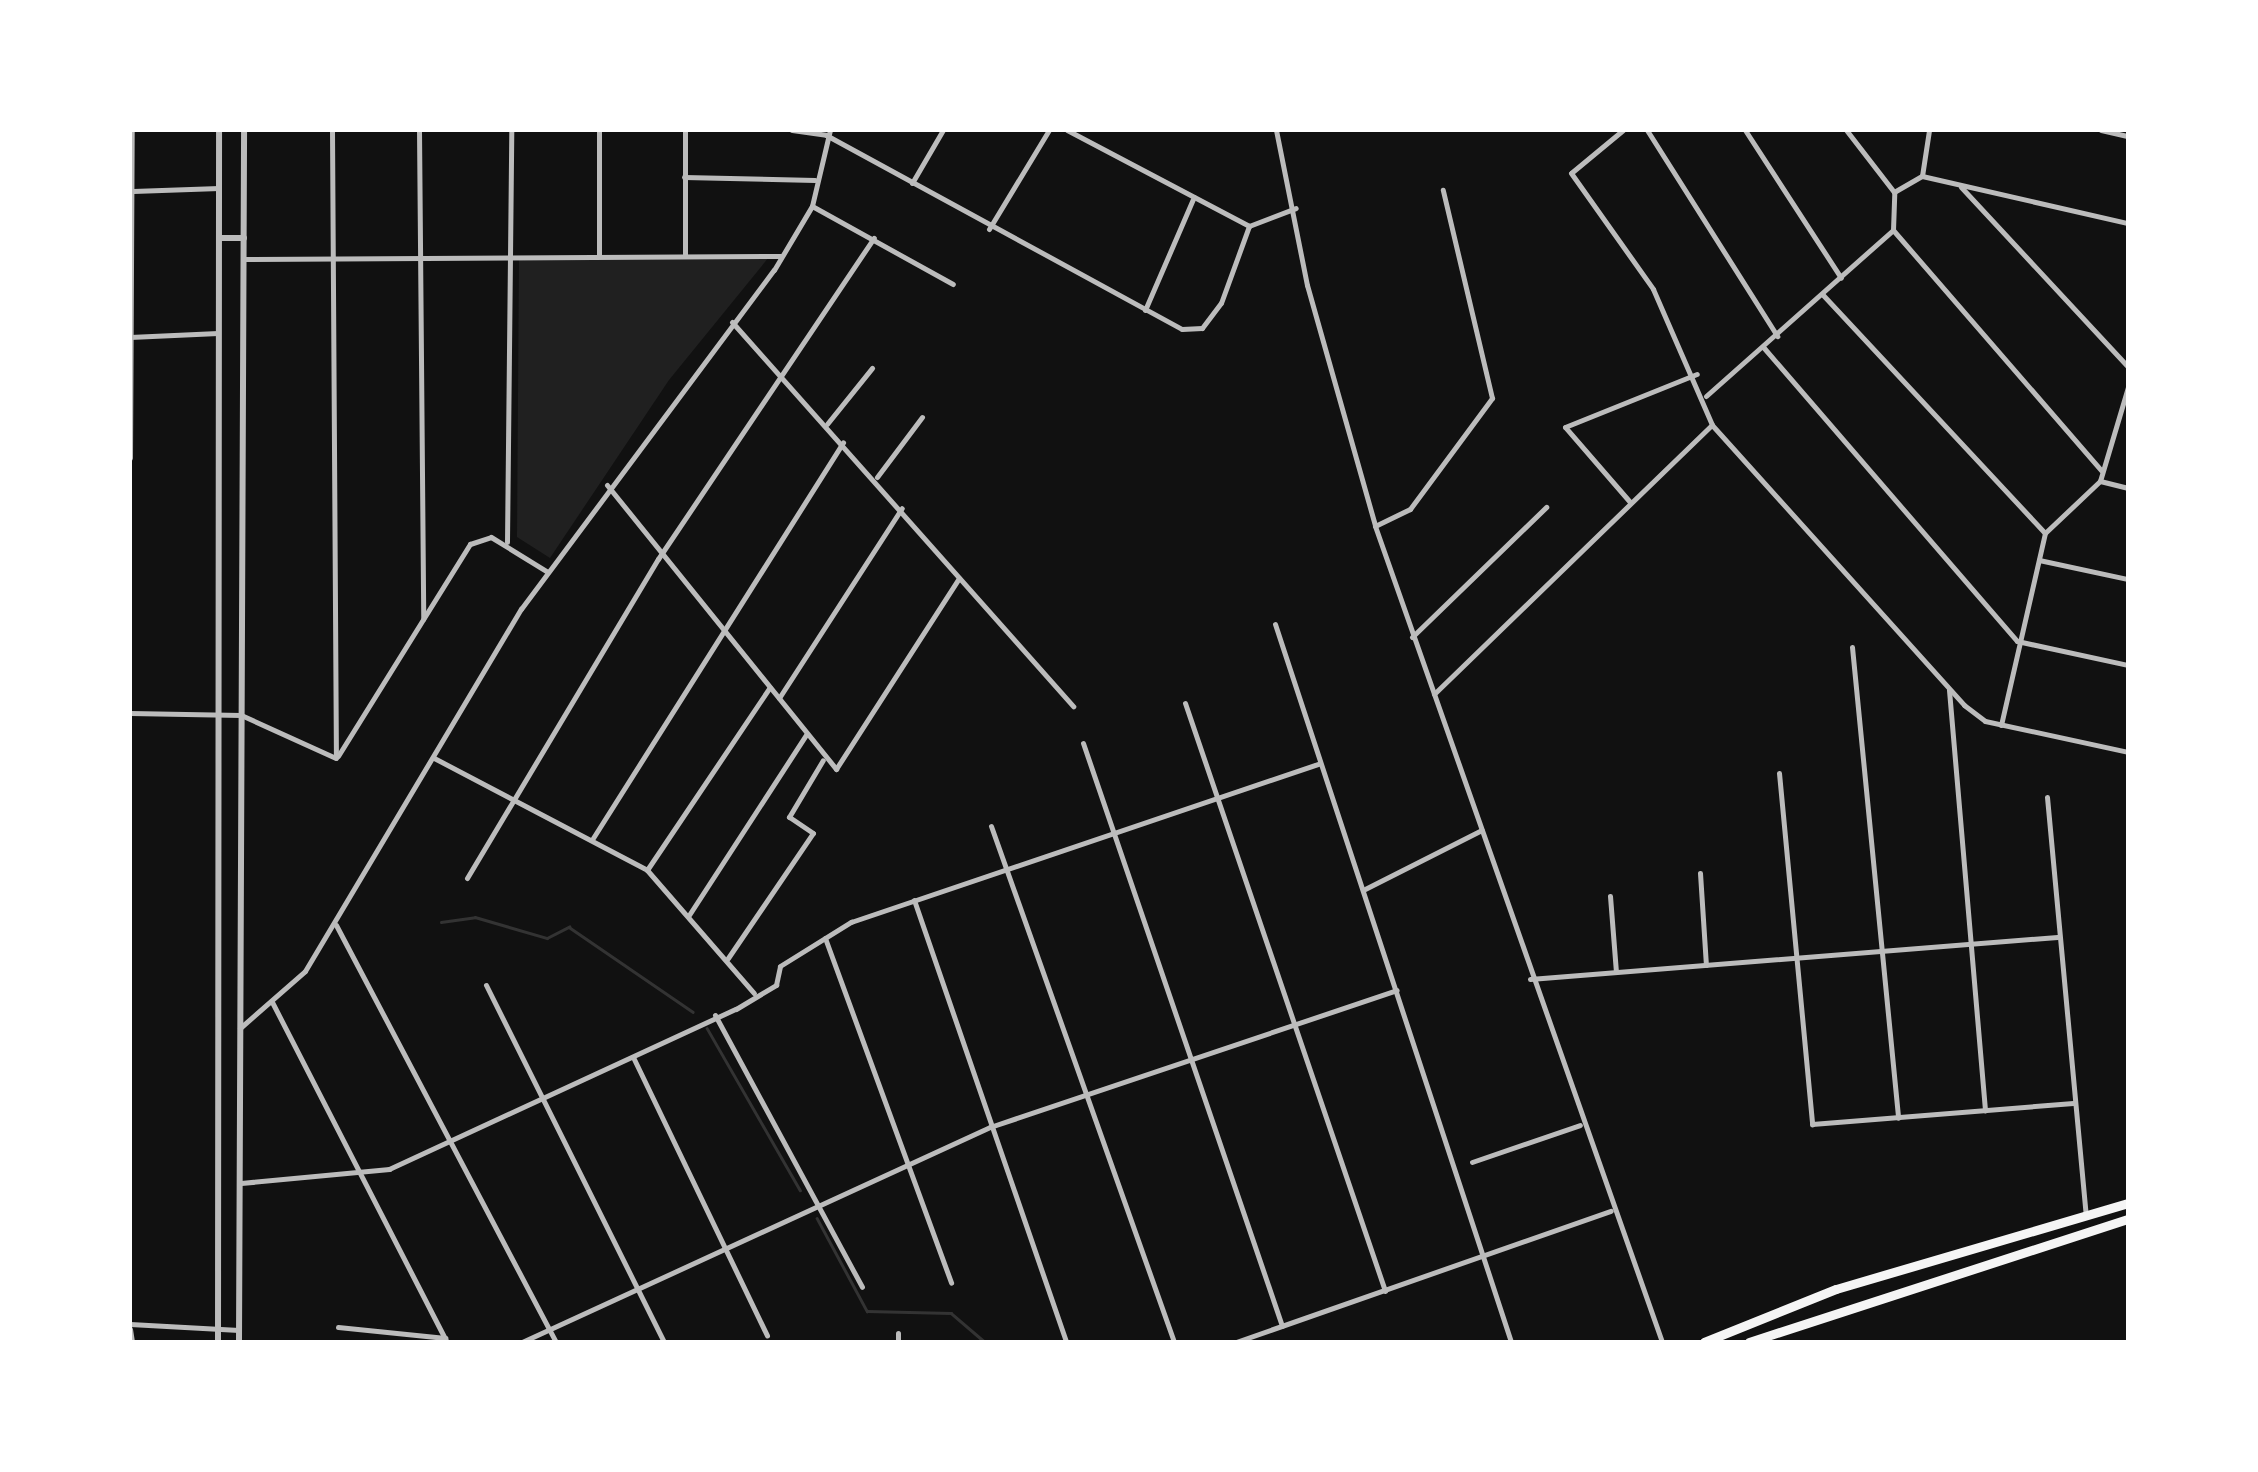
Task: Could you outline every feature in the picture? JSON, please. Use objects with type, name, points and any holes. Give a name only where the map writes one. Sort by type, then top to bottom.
[{"type":"highway","points":[[1704,1342],[1929,1260],[2128,1203]]},
{"type":"highway","points":[[1749,1342],[1934,1276],[2128,1219]]},
{"type":"highway","points":[[1929,1260],[1934,1276]]},
{"type":"street","points":[[130,458],[132,130]]},
{"type":"street","points":[[218,1342],[219,130]]},
{"type":"street","points":[[240,1342],[244,130]]},
{"type":"street","points":[[332,130],[336,758]]},
{"type":"street","points":[[419,130],[423,619]]},
{"type":"street","points":[[507,542],[511,130]]},
{"type":"street","points":[[599,254],[600,130]]},
{"type":"street","points":[[684,254],[685,130]]},
{"type":"street","points":[[792,130],[828,132],[990,230],[1145,310],[1202,328],[1236,272],[1249,226]]},
{"type":"street","points":[[911,184],[943,130]]},
{"type":"street","points":[[990,230],[1049,130]]},
{"type":"street","points":[[1067,130],[1249,226],[1296,208]]},
{"type":"street","points":[[1276,130],[1296,208],[1307,285],[1376,526],[1610,1211],[1662,1342]]},
{"type":"street","points":[[1623,130],[1572,173],[1653,289],[1697,374],[1712,425],[1949,687],[2001,725],[2128,752]]},
{"type":"street","points":[[1647,130],[1777,336]]},
{"type":"street","points":[[1745,130],[1841,278]]},
{"type":"street","points":[[1846,130],[1894,192],[1894,230],[2101,470]]},
{"type":"street","points":[[1922,176],[1929,130]]},
{"type":"street","points":[[2101,130],[2128,136]]},
{"type":"street","points":[[240,1028],[272,1002],[336,925],[546,572],[607,485],[782,256],[812,206],[828,132]]},
{"type":"street","points":[[684,176],[815,180]]},
{"type":"street","points":[[1894,192],[1922,176],[2128,223]]},
{"type":"street","points":[[1961,187],[2128,367]]},
{"type":"street","points":[[131,191],[219,188]]},
{"type":"street","points":[[1376,526],[1410,509],[1492,398],[1443,190]]},
{"type":"street","points":[[1145,310],[1194,197]]},
{"type":"street","points":[[812,206],[953,284]]},
{"type":"street","points":[[1706,396],[1894,230]]},
{"type":"street","points":[[220,238],[244,238]]},
{"type":"street","points":[[467,878],[664,552],[780,372],[874,238]]},
{"type":"street","points":[[244,260],[511,253],[782,256]]},
{"type":"street","points":[[1823,295],[2045,533]]},
{"type":"street","points":[[732,322],[903,506],[959,578],[1074,706]]},
{"type":"street","points":[[131,337],[221,333]]},
{"type":"street","points":[[1764,348],[2016,641],[2128,664]]},
{"type":"street","points":[[827,424],[872,368]]},
{"type":"street","points":[[1630,502],[1565,427],[1697,374]]},
{"type":"street","points":[[2001,725],[2016,641],[2045,533],[2100,481],[2128,387]]},
{"type":"street","points":[[876,478],[922,417]]},
{"type":"street","points":[[1434,695],[1712,425]]},
{"type":"street","points":[[593,838],[843,442]]},
{"type":"street","points":[[2100,481],[2128,488]]},
{"type":"street","points":[[607,485],[664,552],[824,759],[836,768],[959,578]]},
{"type":"street","points":[[779,698],[903,506]]},
{"type":"street","points":[[1412,637],[1546,507]]},
{"type":"street","points":[[336,758],[470,544],[480,536],[507,542],[546,572]]},
{"type":"street","points":[[2039,560],[2128,579]]},
{"type":"street","points":[[1275,624],[1511,1342]]},
{"type":"street","points":[[1852,647],[1898,1118]]},
{"type":"street","points":[[648,870],[770,686]]},
{"type":"street","points":[[1949,687],[1985,1110]]},
{"type":"street","points":[[1184,703],[1385,1291]]},
{"type":"street","points":[[130,712],[241,714],[336,758]]},
{"type":"street","points":[[690,914],[806,734]]},
{"type":"street","points":[[1083,742],[1282,1326]]},
{"type":"street","points":[[434,758],[648,870],[728,958],[754,994]]},
{"type":"street","points":[[728,958],[813,832],[789,818],[824,759]]},
{"type":"street","points":[[241,1183],[361,1178],[633,1056],[776,986],[780,966],[825,938],[914,900],[1320,764]]},
{"type":"street","points":[[1778,773],[1809,1120],[1898,1118],[2073,1103]]},
{"type":"street","points":[[2046,797],[2086,1214]]},
{"type":"street","points":[[991,826],[1091,1096],[1174,1342]]},
{"type":"street","points":[[1363,890],[1482,830]]},
{"type":"street","points":[[1700,873],[1706,964]]},
{"type":"street","points":[[1610,896],[1616,972]]},
{"type":"street","points":[[914,900],[1066,1342]]},
{"type":"street","points":[[336,925],[556,1342]]},
{"type":"street","points":[[825,938],[951,1283]]},
{"type":"street","points":[[1530,979],[2057,938]]},
{"type":"street","points":[[486,985],[538,1099],[664,1342]]},
{"type":"street","points":[[522,1342],[725,1249],[818,1200],[990,1127],[1091,1096],[1295,1020],[1397,990]]},
{"type":"street","points":[[272,1002],[446,1340]]},
{"type":"street","points":[[715,1015],[862,1287]]},
{"type":"street","points":[[633,1056],[767,1335]]},
{"type":"street","points":[[1472,1162],[1580,1124]]},
{"type":"street","points":[[1236,1342],[1610,1211]]},
{"type":"street","points":[[132,1342],[130,1326],[240,1330]]},
{"type":"street","points":[[338,1327],[446,1340]]},
{"type":"street","points":[[898,1333],[898,1342]]},
{"type":"shaded area","points":[[519,257],[769,257],[669,380],[550,558],[517,537]]},
{"type":"waterway","points":[[441,922],[475,917],[547,938],[569,927],[693,1012]]},
{"type":"waterway","points":[[707,1028],[800,1190]]},
{"type":"waterway","points":[[817,1218],[867,1311],[951,1313],[985,1342]]}]
